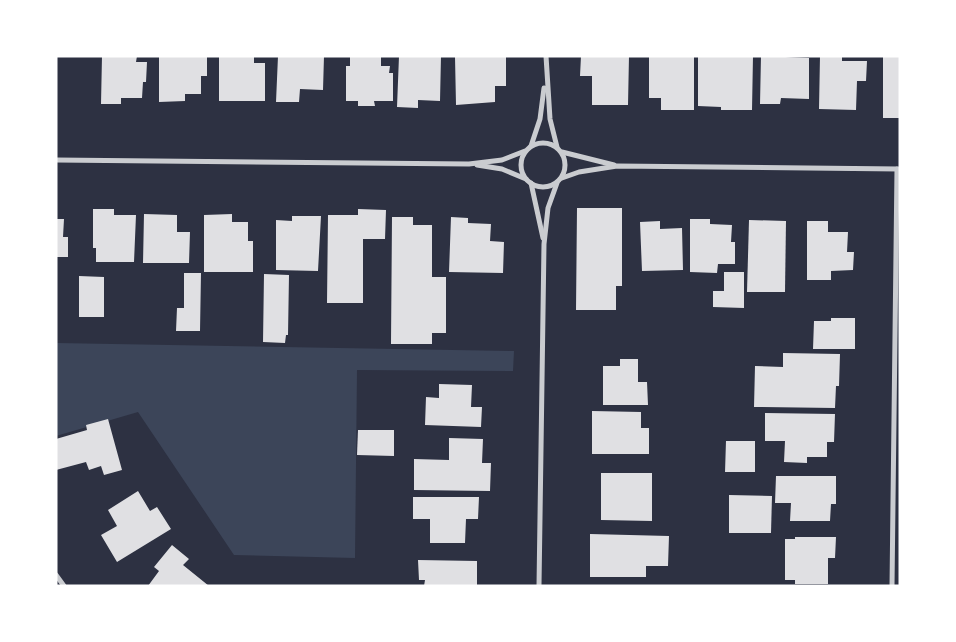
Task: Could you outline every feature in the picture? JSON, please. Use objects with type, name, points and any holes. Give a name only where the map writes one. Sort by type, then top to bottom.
[{"type":"street","points":[[546,56],[550,119],[557,147]]},
{"type":"street","points":[[56,160],[469,164],[502,160],[526,151],[531,146],[540,119],[546,78]]},
{"type":"street","points":[[531,146],[545,142],[557,147],[562,152],[566,165],[562,178]]},
{"type":"street","points":[[526,151],[521,165],[526,179]]},
{"type":"street","points":[[562,152],[617,166]]},
{"type":"street","points":[[469,164],[502,169],[544,187],[579,172],[617,166],[898,169],[892,586]]},
{"type":"street","points":[[538,586],[544,244],[548,208],[557,182]]},
{"type":"street","points":[[531,183],[544,244]]},
{"type":"street","points":[[56,575],[64,586]]},
{"type":"shaded area","points":[[56,343],[514,351],[513,371],[357,370],[355,558],[234,555],[138,412],[56,436]]},
{"type":"building","points":[[102,56],[137,56],[136,62],[147,62],[146,82],[143,82],[142,98],[121,98],[121,104],[101,104]]},
{"type":"building","points":[[159,56],[207,56],[207,76],[201,76],[201,94],[185,94],[185,101],[159,102]]},
{"type":"building","points":[[219,56],[254,56],[254,63],[265,63],[265,101],[219,101]]},
{"type":"building","points":[[278,56],[324,56],[323,90],[300,89],[299,102],[276,102]]},
{"type":"building","points":[[350,56],[381,56],[381,66],[390,66],[389,73],[393,73],[393,101],[374,101],[375,106],[358,106],[358,101],[346,101],[346,66],[350,66]]},
{"type":"building","points":[[399,56],[441,56],[440,101],[418,100],[418,108],[397,107]]},
{"type":"building","points":[[581,56],[629,56],[628,105],[592,105],[592,76],[580,76]]},
{"type":"building","points":[[649,56],[694,56],[694,110],[661,110],[661,98],[649,98]]},
{"type":"building","points":[[698,56],[753,56],[752,110],[721,110],[721,107],[698,106]]},
{"type":"building","points":[[761,56],[809,58],[809,99],[781,98],[780,104],[760,104]]},
{"type":"building","points":[[820,56],[842,56],[842,61],[867,61],[866,81],[857,81],[856,110],[819,109]]},
{"type":"building","points":[[883,56],[900,56],[900,118],[883,118]]},
{"type":"building","points":[[455,57],[506,57],[506,86],[495,86],[495,102],[456,105]]},
{"type":"building","points":[[577,208],[622,208],[622,286],[616,286],[616,310],[576,310]]},
{"type":"building","points":[[93,209],[114,209],[114,215],[136,215],[134,262],[96,262],[96,248],[93,248]]},
{"type":"building","points":[[358,209],[386,210],[385,239],[363,239],[363,303],[327,303],[328,215],[358,215]]},
{"type":"building","points":[[144,214],[177,215],[177,232],[190,232],[189,263],[143,263]]},
{"type":"building","points":[[232,214],[232,222],[248,222],[248,241],[253,241],[253,272],[204,272],[204,215]]},
{"type":"building","points":[[292,216],[321,216],[318,271],[276,270],[276,220],[292,221]]},
{"type":"building","points":[[392,217],[413,217],[413,225],[432,225],[432,277],[446,277],[446,333],[432,333],[432,344],[391,344]]},
{"type":"building","points":[[451,217],[468,218],[468,223],[491,224],[490,241],[504,242],[503,273],[449,272]]},
{"type":"building","points":[[56,219],[64,219],[63,237],[68,237],[68,257],[56,257]]},
{"type":"building","points":[[690,219],[710,219],[710,224],[732,225],[731,242],[735,242],[735,264],[718,264],[717,273],[690,272]]},
{"type":"building","points":[[749,220],[786,221],[785,292],[747,292]]},
{"type":"building","points":[[660,221],[660,229],[682,228],[683,270],[642,271],[640,222]]},
{"type":"building","points":[[807,221],[828,221],[828,232],[848,232],[847,252],[854,252],[853,270],[831,271],[831,280],[807,280]]},
{"type":"building","points":[[724,272],[744,272],[744,308],[713,307],[713,291],[724,291]]},
{"type":"building","points":[[184,273],[201,273],[200,331],[176,331],[177,308],[184,308]]},
{"type":"building","points":[[264,274],[289,275],[288,335],[286,335],[285,343],[263,342]]},
{"type":"building","points":[[79,276],[104,277],[104,317],[79,317]]},
{"type":"building","points":[[831,318],[855,318],[855,349],[813,349],[814,321],[831,321]]},
{"type":"building","points":[[783,353],[840,354],[839,386],[836,386],[835,408],[754,407],[755,366],[783,367]]},
{"type":"building","points":[[620,359],[638,359],[638,382],[647,382],[648,405],[603,405],[603,366],[620,366]]},
{"type":"building","points":[[439,384],[472,385],[471,407],[482,407],[481,427],[425,425],[426,397],[439,398]]},
{"type":"building","points":[[592,411],[641,412],[641,428],[649,428],[649,454],[592,454]]},
{"type":"building","points":[[765,413],[835,414],[834,442],[827,442],[827,457],[807,457],[807,463],[784,462],[785,441],[765,441]]},
{"type":"building","points":[[108,419],[122,470],[104,475],[101,466],[89,470],[86,462],[56,470],[56,439],[87,430],[86,425]]},
{"type":"building","points":[[358,430],[394,430],[394,456],[357,455]]},
{"type":"building","points":[[449,438],[483,439],[482,463],[491,463],[490,491],[414,490],[414,459],[449,460]]},
{"type":"building","points":[[726,441],[755,441],[755,472],[725,472]]},
{"type":"building","points":[[601,473],[652,473],[652,521],[601,520]]},
{"type":"building","points":[[776,476],[836,476],[836,504],[831,504],[830,521],[790,521],[791,503],[775,503]]},
{"type":"building","points":[[138,491],[150,511],[157,507],[171,529],[117,562],[101,535],[117,526],[108,510]]},
{"type":"building","points":[[729,495],[772,496],[771,533],[729,533]]},
{"type":"building","points":[[413,497],[479,497],[478,519],[466,519],[465,543],[430,543],[430,519],[413,519]]},
{"type":"building","points":[[590,534],[669,536],[668,566],[646,566],[646,577],[590,577]]},
{"type":"building","points":[[795,537],[836,537],[835,558],[828,558],[828,584],[795,584],[795,580],[785,580],[785,539],[795,539]]},
{"type":"building","points":[[172,545],[189,559],[183,565],[209,586],[148,586],[159,571],[154,567]]},
{"type":"building","points":[[418,560],[477,561],[477,586],[424,586],[425,580],[419,580]]}]
